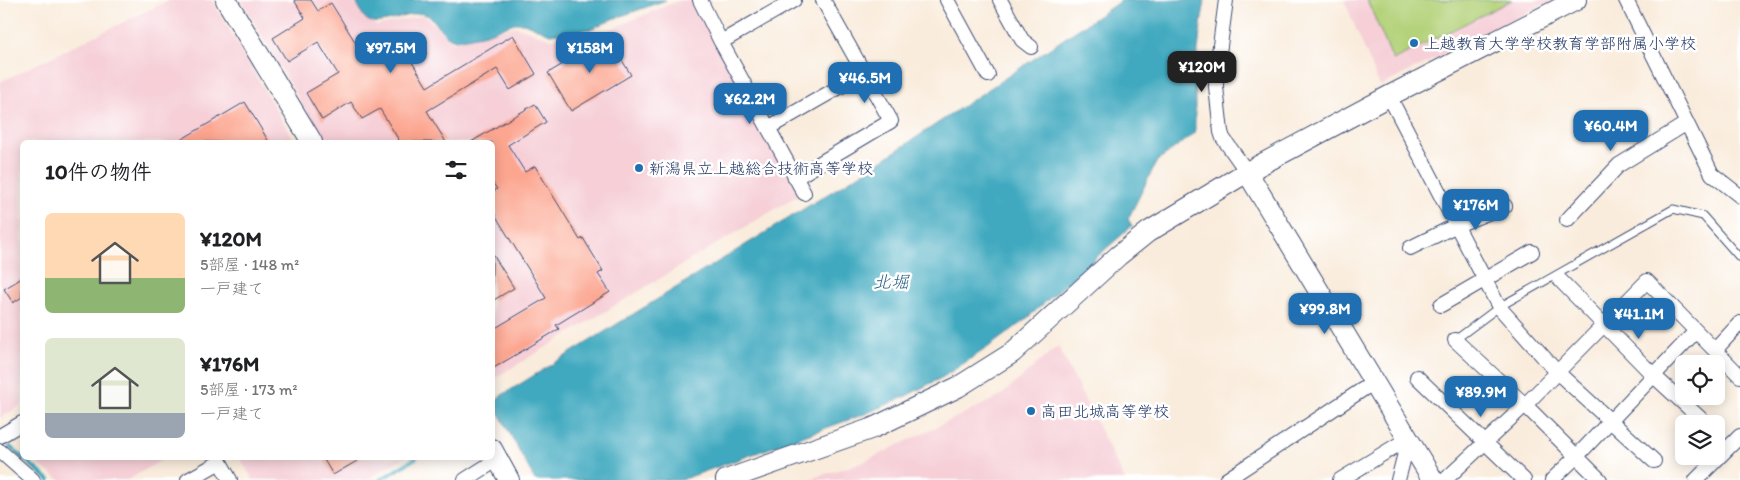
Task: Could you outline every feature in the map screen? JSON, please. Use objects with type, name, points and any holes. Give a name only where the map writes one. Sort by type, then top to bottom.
[{"type":"street","points":[[226,0],[311,140]]},
{"type":"street","points":[[700,0],[804,193]]},
{"type":"street","points":[[721,42],[794,0]]},
{"type":"street","points":[[795,178],[891,121],[823,0]]},
{"type":"street","points":[[946,0],[988,75]]},
{"type":"street","points":[[1000,0],[1022,40],[1031,47]]},
{"type":"street","points":[[1226,0],[1216,76],[1222,138],[1247,172],[1433,480]]},
{"type":"street","points":[[726,480],[874,428],[958,387],[1012,353],[1118,256],[1148,232],[1247,172],[1388,96],[1576,0]]},
{"type":"street","points":[[1626,0],[1712,174],[1740,196]]},
{"type":"street","points":[[768,128],[864,73]]},
{"type":"street","points":[[1388,96],[1499,307],[1557,372],[1654,461]]},
{"type":"street","points":[[1567,220],[1619,165],[1687,123]]},
{"type":"street","points":[[1410,248],[1457,225],[1505,206]]},
{"type":"street","points":[[1441,305],[1532,252]]},
{"type":"street","points":[[1558,279],[1654,376],[1697,415]]},
{"type":"street","points":[[1445,480],[1525,405],[1647,281],[1740,376]]},
{"type":"street","points":[[1715,350],[1740,323]]},
{"type":"street","points":[[1552,480],[1578,456],[1696,331]]},
{"type":"street","points":[[1455,340],[1578,456],[1600,480]]},
{"type":"street","points":[[1416,378],[1524,480]]},
{"type":"street","points":[[1232,479],[1374,382]]},
{"type":"street","points":[[0,436],[20,424]]},
{"type":"street","points":[[1696,480],[1740,436]]},
{"type":"street","points":[[1340,480],[1409,438]]},
{"type":"street","points":[[1398,480],[1409,438]]},
{"type":"street","points":[[0,451],[33,480]]},
{"type":"street","points":[[495,454],[509,480]]},
{"type":"street","points":[[465,480],[488,460]]},
{"type":"street","points":[[188,480],[220,462],[230,480]]},
{"type":"lane","points":[[1455,340],[1499,307],[1673,209],[1703,216],[1740,258]]},
{"type":"shaded area","points":[[169,0],[212,0],[294,140],[20,140],[20,406],[0,418],[0,82]]},
{"type":"shaded area","name":"新潟県立上越総合技術高等学校","points":[[241,0],[353,0],[376,26],[424,15],[452,42],[515,26],[552,39],[601,33],[680,0],[693,0],[800,194],[495,378],[495,140],[323,140]]},
{"type":"shaded area","name":"上越教育大学学校教育学部附属小学校","points":[[1344,0],[1553,0],[1380,86]]},
{"type":"shaded area","name":"高田北城高等学校","points":[[1058,346],[1125,480],[806,480],[861,463],[999,397]]},
{"type":"shaded area","points":[[32,460],[162,460],[128,480],[60,480]]},
{"type":"shaded area","points":[[241,460],[400,460],[365,480],[253,480]]},
{"type":"green space","points":[[1367,0],[1512,0],[1393,60]]},
{"type":"water","points":[[355,0],[666,0],[591,29],[550,34],[524,23],[514,23],[486,34],[456,40],[446,35],[432,19],[424,14],[410,15],[384,22],[369,21],[364,17]]},
{"type":"water","name":"北堀","points":[[1122,0],[1205,0],[1197,66],[1195,133],[1157,161],[1128,219],[1132,226],[1025,320],[987,348],[943,377],[865,414],[681,480],[535,480],[495,406],[495,402],[499,397],[878,163]]},
{"type":"building","points":[[294,0],[311,0],[318,11],[331,3],[367,61],[414,32],[426,53],[412,62],[427,87],[513,35],[536,74],[510,90],[497,69],[427,111],[445,140],[399,140],[380,109],[362,119],[351,102],[322,120],[306,93],[338,74],[318,42],[287,61],[273,38],[305,18]]},
{"type":"building","points":[[608,37],[631,75],[571,111],[548,73]]},
{"type":"building","points":[[245,102],[268,140],[180,140]]},
{"type":"building","points":[[535,104],[546,122],[508,145],[525,172],[535,166],[580,240],[583,238],[603,271],[598,274],[610,292],[556,325],[559,329],[495,367],[495,328],[546,298],[495,215],[495,190],[497,189],[495,186],[495,140],[474,140]]},
{"type":"building","points":[[495,258],[514,288],[495,299]]},
{"type":"building","points":[[20,279],[20,298],[13,303],[4,289]]},
{"type":"building","points":[[324,460],[359,460],[333,475]]},
{"type":"waterway","points":[[10,447],[20,455]]},
{"type":"waterway","points":[[25,460],[49,480]]},
{"type":"waterway","points":[[380,480],[413,460]]},
{"type":"place","name":"上越教育大学学校教育学部附属小学校","points":[[1414,43]]},
{"type":"place","name":"新潟県立上越総合技術高等学校","points":[[639,168]]},
{"type":"place","name":"高田北城高等学校","points":[[1031,411]]}]
